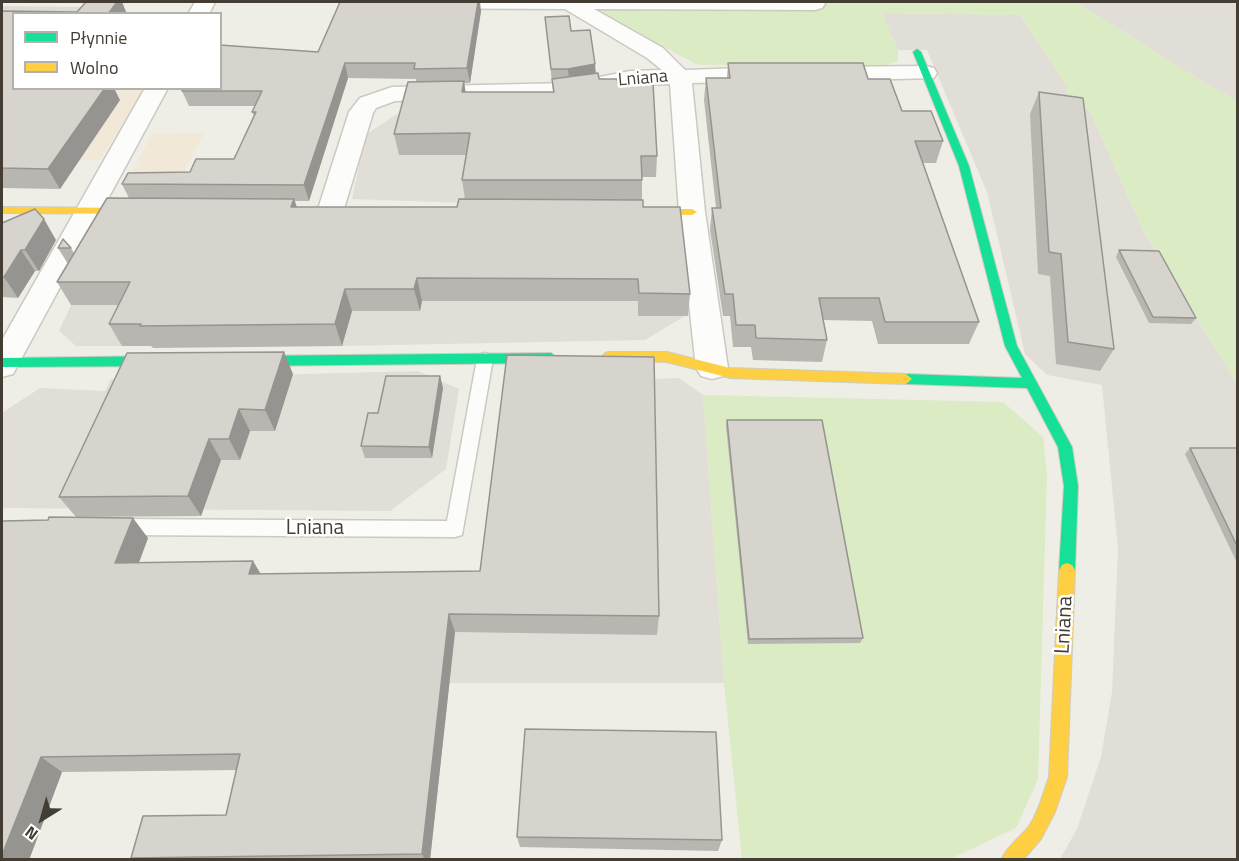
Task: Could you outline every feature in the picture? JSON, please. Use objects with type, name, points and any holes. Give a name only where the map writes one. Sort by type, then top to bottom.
[{"type":"street","points":[[360,2],[815,4]]},
{"type":"street","name":"Lniana","points":[[568,2],[655,53],[673,68],[681,85],[692,212],[712,368]]},
{"type":"street","name":"Lniana","points":[[917,52],[964,166],[1011,346],[1065,447],[1070,498],[1058,777],[1044,820],[1021,852],[1010,860]]},
{"type":"street","name":"Lniana","points":[[330,212],[361,111],[368,103],[378,98],[414,93],[569,90],[630,78],[723,74],[926,74]]},
{"type":"street","points":[[2,365],[155,90]]},
{"type":"street","points":[[2,210],[158,211]]},
{"type":"street","points":[[622,212],[692,212]]},
{"type":"street","points":[[599,357],[667,357],[730,373],[1031,383]]},
{"type":"street","points":[[227,361],[565,358]]},
{"type":"street","points":[[2,365],[180,361]]},
{"type":"lane","name":"Lniana","points":[[97,527],[456,529],[485,358]]},
{"type":"shaded area","points":[[1076,2],[1237,2],[1237,101],[1203,82]]},
{"type":"shaded area","points":[[2,6],[80,7],[78,12],[2,14]]},
{"type":"shaded area","points":[[881,13],[1020,15],[1067,87],[1069,109],[1089,109],[1143,230],[1237,384],[1237,859],[1060,859],[1077,829],[1101,757],[1112,692],[1118,548],[1102,385],[1047,375],[1025,354],[987,192],[927,50],[898,50]]},
{"type":"shaded area","points":[[34,90],[143,90],[100,160],[21,160]]},
{"type":"shaded area","points":[[567,102],[465,203],[352,199],[365,135],[414,103]]},
{"type":"shaded area","points":[[204,133],[176,188],[124,188],[152,134]]},
{"type":"shaded area","points":[[680,230],[685,316],[645,340],[342,346],[76,346],[59,331],[71,305]]},
{"type":"shaded area","points":[[418,371],[459,389],[446,469],[390,511],[2,508],[2,413],[40,388],[105,391],[111,379]]},
{"type":"shaded area","points":[[679,378],[703,395],[724,683],[449,683],[459,591],[484,592],[653,379]]},
{"type":"green space","points":[[831,2],[1076,2],[1237,101],[1237,384],[1143,230],[1089,109],[1069,110],[1067,87],[1020,15],[882,13],[898,50],[898,61],[884,66],[698,65],[603,15],[601,10],[815,10]]},
{"type":"green space","points":[[703,395],[1003,402],[1043,437],[1047,474],[1038,779],[1016,828],[950,859],[742,859],[724,683]]},
{"type":"building","points":[[86,2],[117,2],[110,12],[77,12]]},
{"type":"building","points":[[340,2],[478,2],[467,68],[414,69],[415,63],[345,63],[304,185],[122,184],[128,173],[190,172],[196,159],[234,159],[256,112],[252,112],[262,91],[182,91],[222,90],[222,45],[318,52]]},
{"type":"building","points":[[2,11],[77,12],[12,12],[12,90],[104,90],[48,169],[2,168]]},
{"type":"building","points":[[569,16],[571,31],[590,30],[595,64],[568,69],[551,69],[545,17]]},
{"type":"building","points":[[728,63],[863,63],[868,79],[890,79],[902,111],[931,111],[943,141],[915,141],[979,322],[885,322],[879,298],[819,298],[827,340],[756,338],[755,325],[736,325],[733,294],[725,294],[712,208],[721,208],[706,78],[730,78]]},
{"type":"building","points":[[598,73],[599,79],[617,79],[618,83],[653,83],[657,156],[641,156],[642,180],[462,180],[470,133],[394,134],[408,82],[464,81],[462,92],[554,92],[552,79]]},
{"type":"building","points":[[1039,92],[1083,98],[1114,349],[1068,342],[1061,254],[1049,252]]},
{"type":"building","points":[[107,198],[294,199],[291,207],[457,207],[459,199],[643,200],[643,207],[680,207],[690,294],[639,293],[638,279],[417,278],[414,289],[345,289],[335,324],[140,326],[141,324],[109,324],[130,282],[57,282]]},
{"type":"building","points":[[35,209],[44,219],[25,250],[21,250],[2,277],[2,223]]},
{"type":"building","points":[[63,239],[71,248],[58,248]]},
{"type":"building","points":[[1119,250],[1159,251],[1196,318],[1153,317]]},
{"type":"building","points":[[284,352],[265,410],[239,409],[229,439],[209,439],[188,496],[59,497],[127,353]]},
{"type":"building","points":[[507,355],[654,357],[659,616],[449,614],[422,854],[131,858],[143,816],[226,815],[240,754],[41,757],[2,855],[2,521],[48,520],[49,517],[133,518],[115,563],[253,561],[249,574],[480,571]]},
{"type":"building","points":[[386,376],[440,376],[429,447],[361,446],[368,413],[378,413]]},
{"type":"building","points":[[727,420],[822,420],[863,638],[749,639]]},
{"type":"building","points":[[1190,448],[1238,448],[1238,548]]},
{"type":"building","points":[[525,729],[716,732],[722,840],[517,837]]},
{"type":"traffic: fast","points":[[917,52],[964,166],[1011,346],[1065,447],[1071,486],[1067,570]]},
{"type":"traffic: fast","points":[[242,361],[551,358]]},
{"type":"traffic: fast","points":[[3,363],[167,361]]},
{"type":"traffic: fast","points":[[906,379],[1031,383]]},
{"type":"traffic: slow","points":[[2,210],[144,211]]},
{"type":"traffic: slow","points":[[636,212],[692,212]]},
{"type":"traffic: slow","points":[[608,357],[667,357],[730,373],[906,379]]},
{"type":"traffic: slow","points":[[1010,860],[1035,833],[1046,812],[1058,777],[1067,570]]}]
